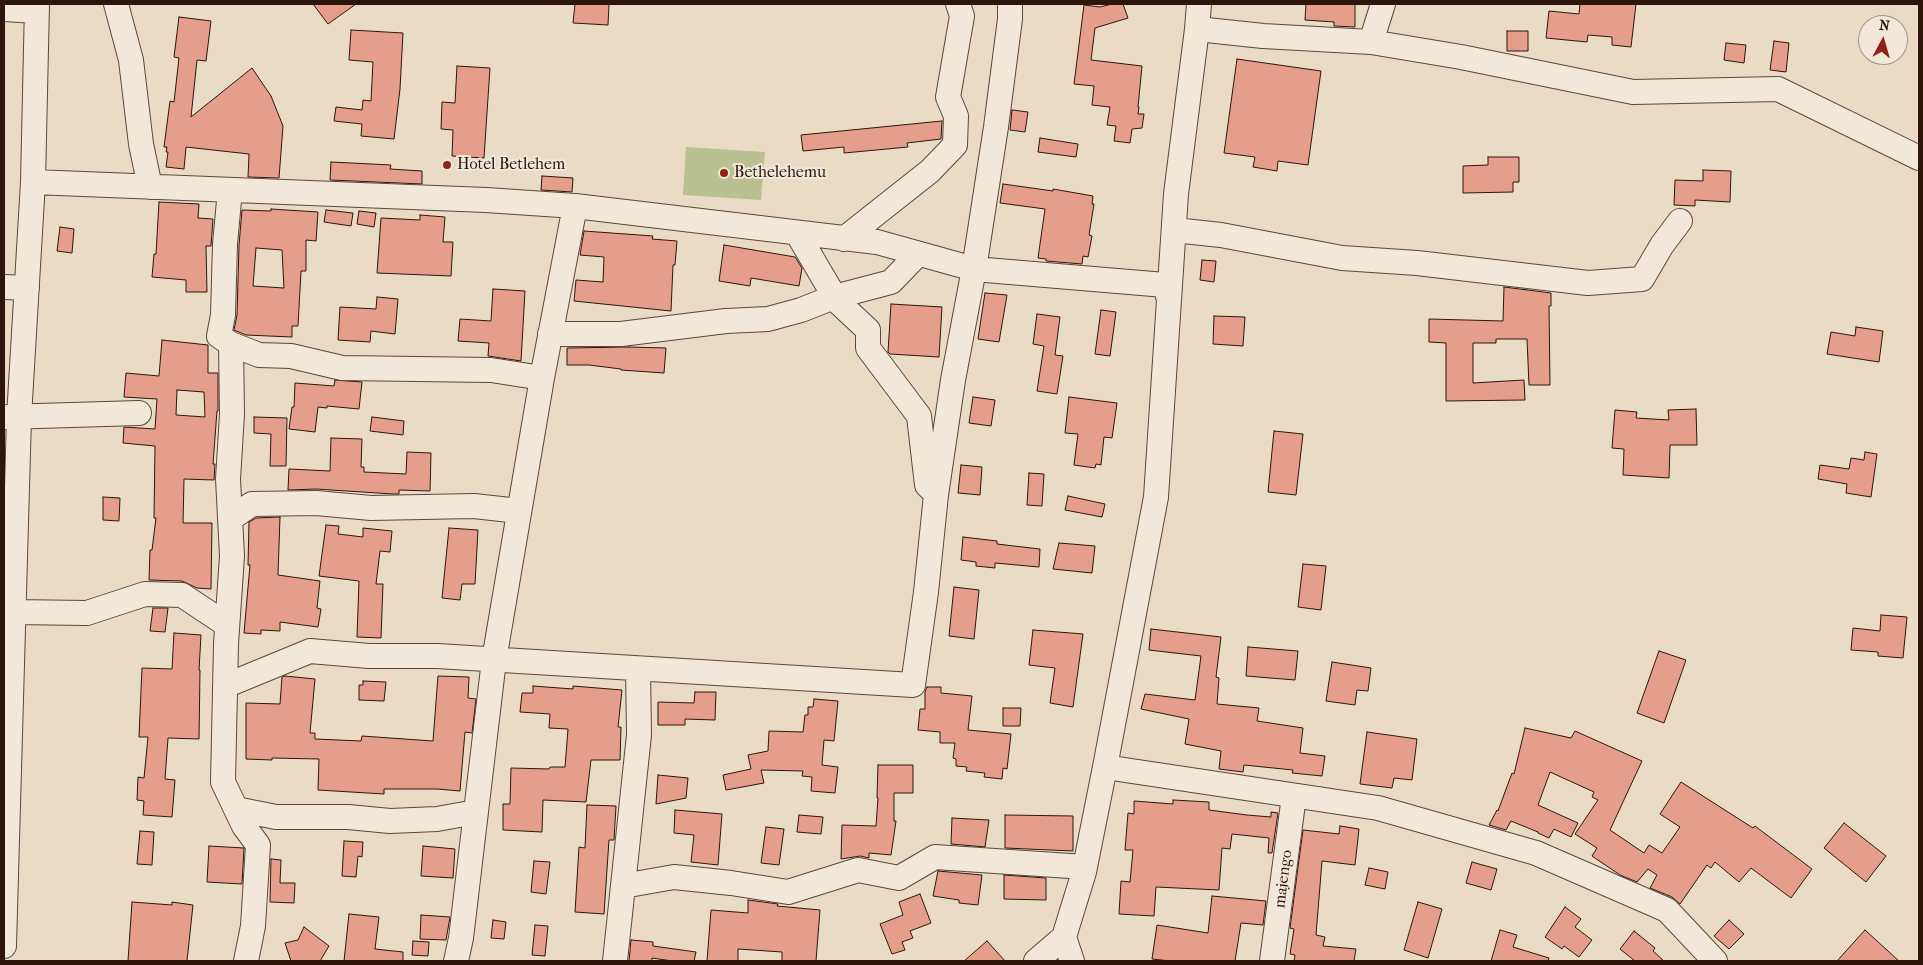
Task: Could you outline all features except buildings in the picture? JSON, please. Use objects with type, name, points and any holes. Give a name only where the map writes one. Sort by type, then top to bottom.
[{"type":"street","points":[[116,4],[131,60],[141,144],[150,187]]},
{"type":"street","points":[[844,238],[930,171],[955,145],[956,116],[948,97],[962,16],[958,4]]},
{"type":"street","points":[[225,686],[310,652],[369,656],[437,656],[913,685],[926,592],[936,495],[953,380],[974,269],[996,126],[1010,19],[1010,4]]},
{"type":"street","points":[[1036,961],[1064,937],[1085,867],[1156,498],[1176,194],[1199,4]]},
{"type":"street","points":[[1371,42],[1383,4]]},
{"type":"street","points":[[4,9],[37,7],[33,182],[15,288],[11,417],[14,612],[4,946]]},
{"type":"street","points":[[1197,29],[1263,36],[1371,42],[1461,57],[1633,92],[1778,89],[1919,158]]},
{"type":"street","points":[[33,182],[486,200],[575,206],[877,242],[974,269],[1166,285],[1169,300]]},
{"type":"street","points":[[230,190],[225,244],[223,315],[219,336],[231,344],[259,355],[291,356],[342,368],[491,370],[542,378]]},
{"type":"street","points":[[456,961],[462,938],[494,660],[542,378],[575,206]]},
{"type":"street","points":[[1174,230],[1222,236],[1342,258],[1417,263],[1588,283],[1642,279],[1662,245],[1680,221]]},
{"type":"street","points":[[796,233],[834,297],[868,330],[868,348],[919,416],[928,485],[936,495]]},
{"type":"street","points":[[550,334],[621,334],[726,321],[768,319],[802,310],[834,297],[891,282],[918,254]]},
{"type":"street","points":[[231,344],[232,414],[228,479],[232,556],[227,625],[223,782],[244,826],[258,845],[254,926],[246,961]]},
{"type":"street","points":[[11,417],[139,413]]},
{"type":"street","points":[[230,519],[252,504],[316,503],[371,508],[474,506],[519,511]]},
{"type":"street","points":[[14,612],[87,613],[145,594],[182,594],[227,625]]},
{"type":"street","points":[[615,961],[639,735],[638,669]]},
{"type":"street","points":[[1105,767],[1378,808],[1536,853],[1668,910],[1716,961]]},
{"type":"street","name":"majengo","points":[[1272,961],[1294,796]]},
{"type":"street","points":[[236,809],[269,815],[348,817],[390,821],[437,819],[476,812]]},
{"type":"street","points":[[253,838],[269,815]]},
{"type":"street","points":[[622,886],[674,877],[731,882],[788,892],[858,870],[899,878],[934,856],[1085,867]]},
{"type":"street","points":[[1064,937],[1072,961]]},
{"type":"green space","name":"Bethelehemu","points":[[686,147],[765,152],[761,200],[683,195]]},
{"type":"place","name":"Hotel Betlehem","points":[[447,165]]},
{"type":"place","name":"Bethelehemu","points":[[724,173]]}]
